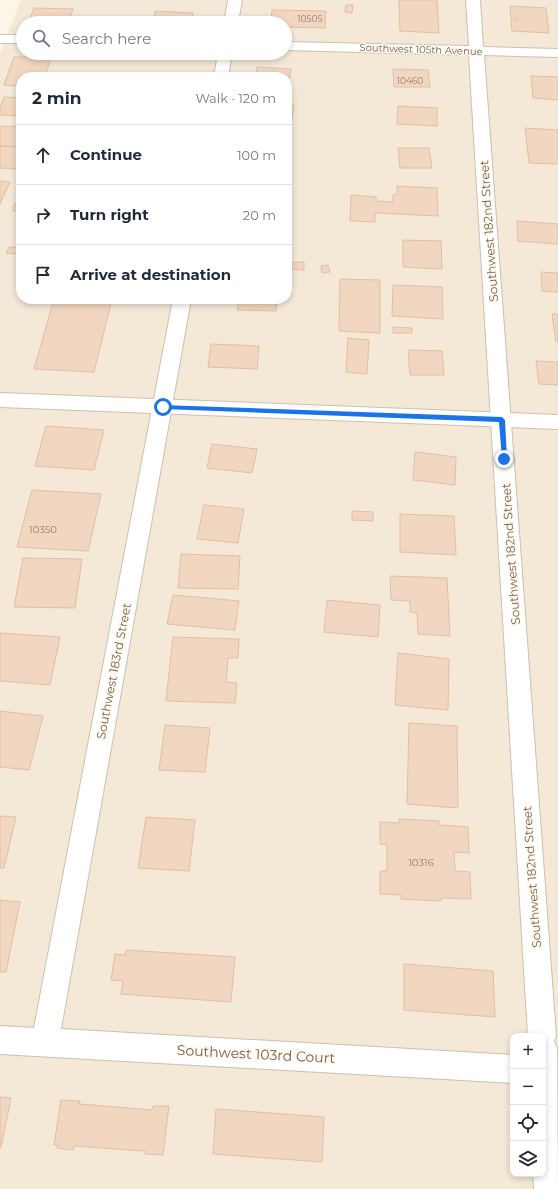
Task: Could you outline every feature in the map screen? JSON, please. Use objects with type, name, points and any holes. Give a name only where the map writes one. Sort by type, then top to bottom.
[{"type":"street","points":[[232,16],[235,0]]},
{"type":"street","name":"Southwest 182nd Street","points":[[473,0],[542,1033]]},
{"type":"street","points":[[0,39],[16,39]]},
{"type":"street","name":"Southwest 105th Avenue","points":[[292,46],[558,53]]},
{"type":"street","points":[[222,72],[224,60]]},
{"type":"street","name":"Southwest 183rd Street","points":[[45,1042],[181,304]]},
{"type":"street","points":[[0,400],[558,422]]},
{"type":"street","name":"Southwest 103rd Court","points":[[0,1040],[510,1068]]},
{"type":"street","points":[[544,1069],[549,1189]]},
{"type":"shaded area","points":[[21,0],[558,0],[558,1189],[0,1189],[0,53]]},
{"type":"building","points":[[399,0],[437,0],[439,33],[400,31]]},
{"type":"building","points":[[346,5],[353,5],[352,13],[345,12]]},
{"type":"building","points":[[510,6],[546,8],[549,33],[512,31],[511,20],[518,20],[518,18],[511,18]]},
{"type":"building","points":[[34,8],[73,9],[71,16],[31,16]]},
{"type":"building","points":[[272,10],[326,11],[325,28],[292,27],[292,16],[272,16]]},
{"type":"building","points":[[155,11],[193,13],[192,16],[154,16]]},
{"type":"building","points":[[14,57],[16,57],[16,60],[50,60],[46,72],[16,72],[16,86],[4,85]]},
{"type":"building","points":[[257,67],[291,69],[290,72],[256,72]]},
{"type":"building","points":[[393,69],[428,70],[430,87],[394,87]]},
{"type":"building","points":[[531,76],[558,77],[558,100],[533,98]]},
{"type":"building","points":[[4,97],[16,98],[16,116],[0,115],[0,107]]},
{"type":"building","points":[[292,105],[294,105],[292,118]]},
{"type":"building","points":[[398,106],[437,108],[437,126],[397,124]]},
{"type":"building","points":[[0,126],[16,127],[16,147],[0,146]]},
{"type":"building","points":[[525,128],[558,130],[558,164],[529,163]]},
{"type":"building","points":[[0,146],[16,147],[16,169],[0,168]]},
{"type":"building","points":[[398,148],[429,148],[432,168],[400,168]]},
{"type":"building","points":[[0,181],[10,182],[0,204]]},
{"type":"building","points":[[397,186],[437,188],[438,216],[375,213],[375,222],[350,221],[351,195],[376,197],[376,201],[393,202],[393,195],[397,195]]},
{"type":"building","points":[[15,203],[16,203],[16,211],[13,211]]},
{"type":"building","points":[[517,221],[558,224],[558,244],[518,241]]},
{"type":"building","points":[[403,240],[441,241],[442,269],[403,267]]},
{"type":"building","points":[[9,247],[16,248],[16,254],[6,253]]},
{"type":"building","points":[[292,262],[304,262],[304,270],[292,269]]},
{"type":"building","points":[[328,265],[330,272],[322,273],[321,266]]},
{"type":"building","points":[[541,272],[558,273],[558,292],[542,291]]},
{"type":"building","points":[[340,279],[380,280],[380,333],[339,331]]},
{"type":"building","points":[[393,285],[442,287],[443,319],[392,316]]},
{"type":"building","points":[[53,304],[111,304],[94,372],[34,369]]},
{"type":"building","points":[[238,304],[277,304],[276,311],[237,310]]},
{"type":"building","points":[[552,314],[558,314],[558,342],[556,342]]},
{"type":"building","points":[[393,327],[412,328],[412,333],[393,333]]},
{"type":"building","points":[[348,338],[369,340],[367,374],[346,372]]},
{"type":"building","points":[[211,344],[259,346],[257,369],[208,367]]},
{"type":"building","points":[[408,350],[442,351],[444,375],[410,375]]},
{"type":"building","points":[[536,361],[558,362],[558,385],[539,384]]},
{"type":"building","points":[[46,426],[104,430],[94,470],[35,466]]},
{"type":"building","points":[[212,444],[257,449],[252,473],[207,468]]},
{"type":"building","points":[[415,452],[456,457],[455,485],[413,480]]},
{"type":"building","points":[[32,490],[101,494],[88,551],[17,547]]},
{"type":"building","points":[[204,505],[244,509],[238,543],[197,539]]},
{"type":"building","points":[[352,511],[373,512],[373,521],[352,520]]},
{"type":"building","points":[[400,514],[454,516],[456,555],[400,552]]},
{"type":"building","points":[[181,554],[240,556],[238,589],[178,588]]},
{"type":"building","points":[[23,558],[82,559],[75,608],[14,607]]},
{"type":"building","points":[[390,576],[447,578],[450,636],[418,634],[417,613],[410,612],[410,601],[391,600]]},
{"type":"building","points":[[173,595],[239,601],[235,630],[167,624]]},
{"type":"building","points":[[327,600],[380,605],[378,637],[324,632]]},
{"type":"building","points":[[0,633],[60,637],[50,685],[0,681]]},
{"type":"building","points":[[173,637],[239,639],[238,658],[228,658],[226,682],[237,683],[235,703],[166,701]]},
{"type":"building","points":[[398,653],[449,659],[448,710],[395,705]]},
{"type":"building","points":[[0,711],[43,716],[29,770],[0,767]]},
{"type":"building","points":[[409,723],[457,726],[458,808],[407,804]]},
{"type":"building","points":[[165,725],[210,728],[205,772],[159,770]]},
{"type":"building","points":[[0,816],[16,817],[4,868],[0,868]]},
{"type":"building","points":[[146,817],[195,820],[189,871],[138,868]]},
{"type":"building","points":[[399,819],[439,821],[439,825],[468,827],[469,853],[454,852],[455,871],[470,872],[471,899],[441,898],[441,901],[401,899],[401,895],[380,894],[380,871],[387,871],[387,845],[380,844],[380,822],[399,823]]},
{"type":"building","points":[[0,900],[20,902],[6,972],[0,972]]},
{"type":"building","points":[[126,950],[235,957],[231,1002],[121,994],[123,981],[111,980],[115,954],[125,955]]},
{"type":"building","points":[[404,964],[493,971],[495,1017],[404,1010]]},
{"type":"building","points":[[0,1097],[11,1098],[1,1147],[0,1147]]},
{"type":"building","points":[[61,1100],[80,1101],[79,1104],[152,1110],[153,1106],[169,1106],[163,1155],[145,1154],[145,1151],[74,1146],[73,1150],[57,1148],[57,1145],[54,1145]]},
{"type":"building","points":[[216,1109],[324,1117],[322,1162],[213,1154]]},
{"type":"route","points":[[163,407],[502,420],[504,459]]}]
